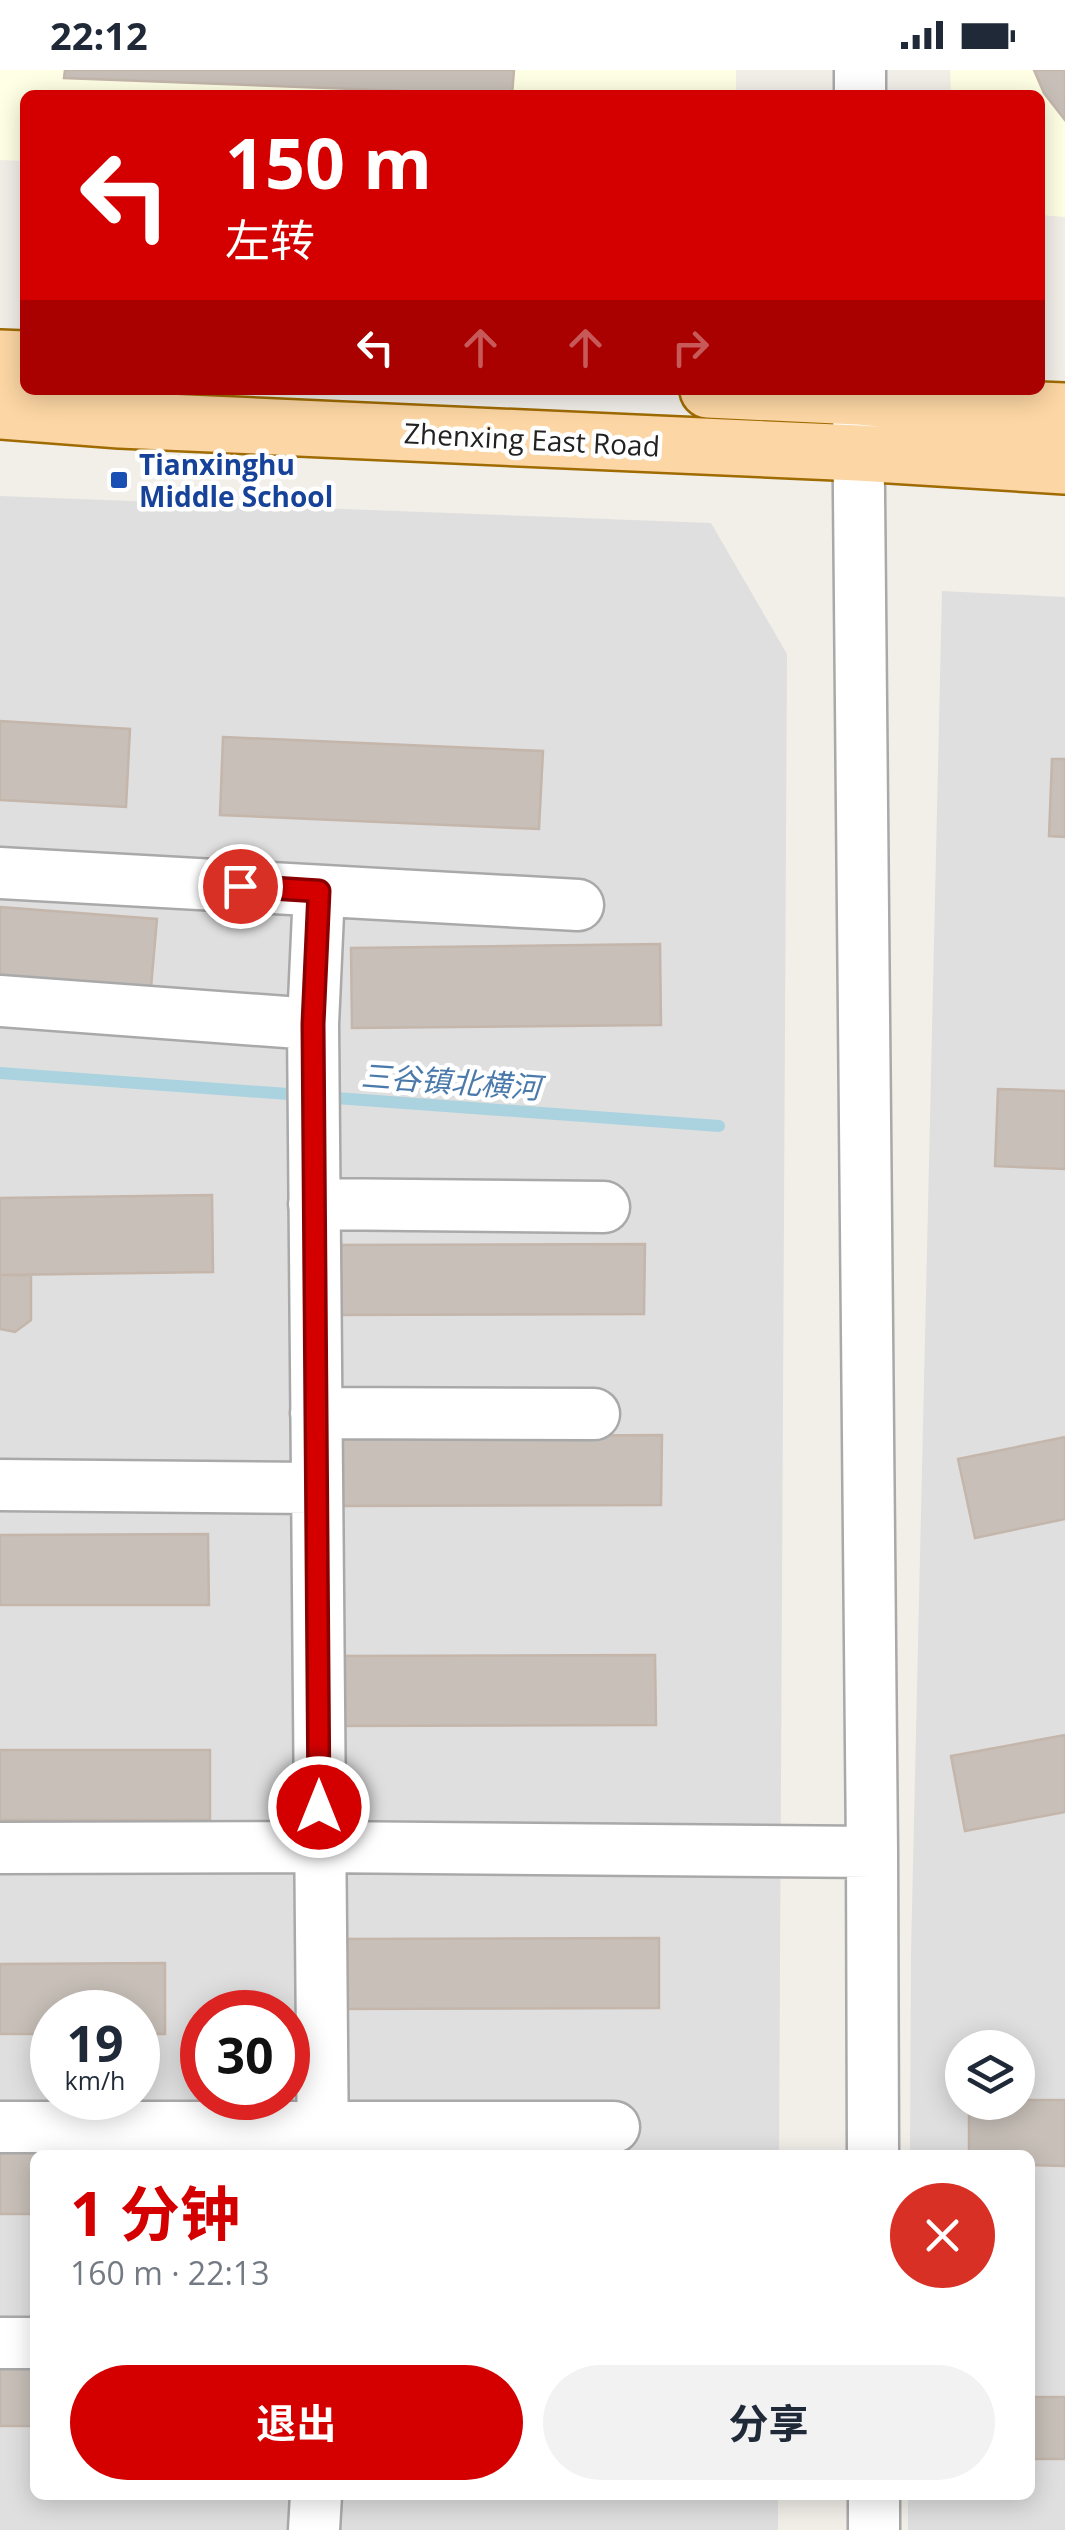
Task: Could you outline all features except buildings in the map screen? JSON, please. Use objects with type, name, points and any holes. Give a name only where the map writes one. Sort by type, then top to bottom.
[{"type":"main road","points":[[872,395],[947,406],[1065,411]]},
{"type":"main road","name":"Zhenxing East Road","points":[[0,411],[1065,466]]},
{"type":"street","points":[[858,395],[873,2150]]},
{"type":"street","points":[[0,873],[578,905]]},
{"type":"street","points":[[319,891],[313,1068],[322,2141]]},
{"type":"street","points":[[0,1001],[313,1068]]},
{"type":"street","points":[[314,1204],[604,1207]]},
{"type":"street","points":[[316,1413],[594,1414]]},
{"type":"street","points":[[0,1485],[317,1488]]},
{"type":"street","points":[[0,1848],[872,1852]]},
{"type":"street","points":[[0,2127],[322,2141],[614,2127]]},
{"type":"street","points":[[0,2343],[30,2343]]},
{"type":"street","points":[[314,2530],[316,2500]]},
{"type":"street","points":[[874,2500],[874,2530]]},
{"type":"shaded area","points":[[0,70],[736,70],[736,90],[20,90],[20,161],[0,160]]},
{"type":"shaded area","points":[[950,70],[1065,70],[1065,217],[1045,215],[1045,90],[951,90]]},
{"type":"shaded area","points":[[0,496],[711,523],[787,654],[779,2150],[30,2150],[30,2500],[778,2500],[778,2530],[0,2530]]},
{"type":"shaded area","points":[[942,591],[1065,597],[1065,2530],[908,2530],[908,2500],[1035,2500],[1035,2150],[910,2150],[911,1952]]},
{"type":"waterway","name":"三谷镇北横河","points":[[0,1073],[302,1095]]},
{"type":"waterway","name":"三谷镇北横河","points":[[322,1097],[719,1126]]},
{"type":"place","name":"Tianxinghu Middle School","points":[[119,480]]},
{"type":"route","points":[[240,886],[319,891],[313,1024],[319,1807]]}]
